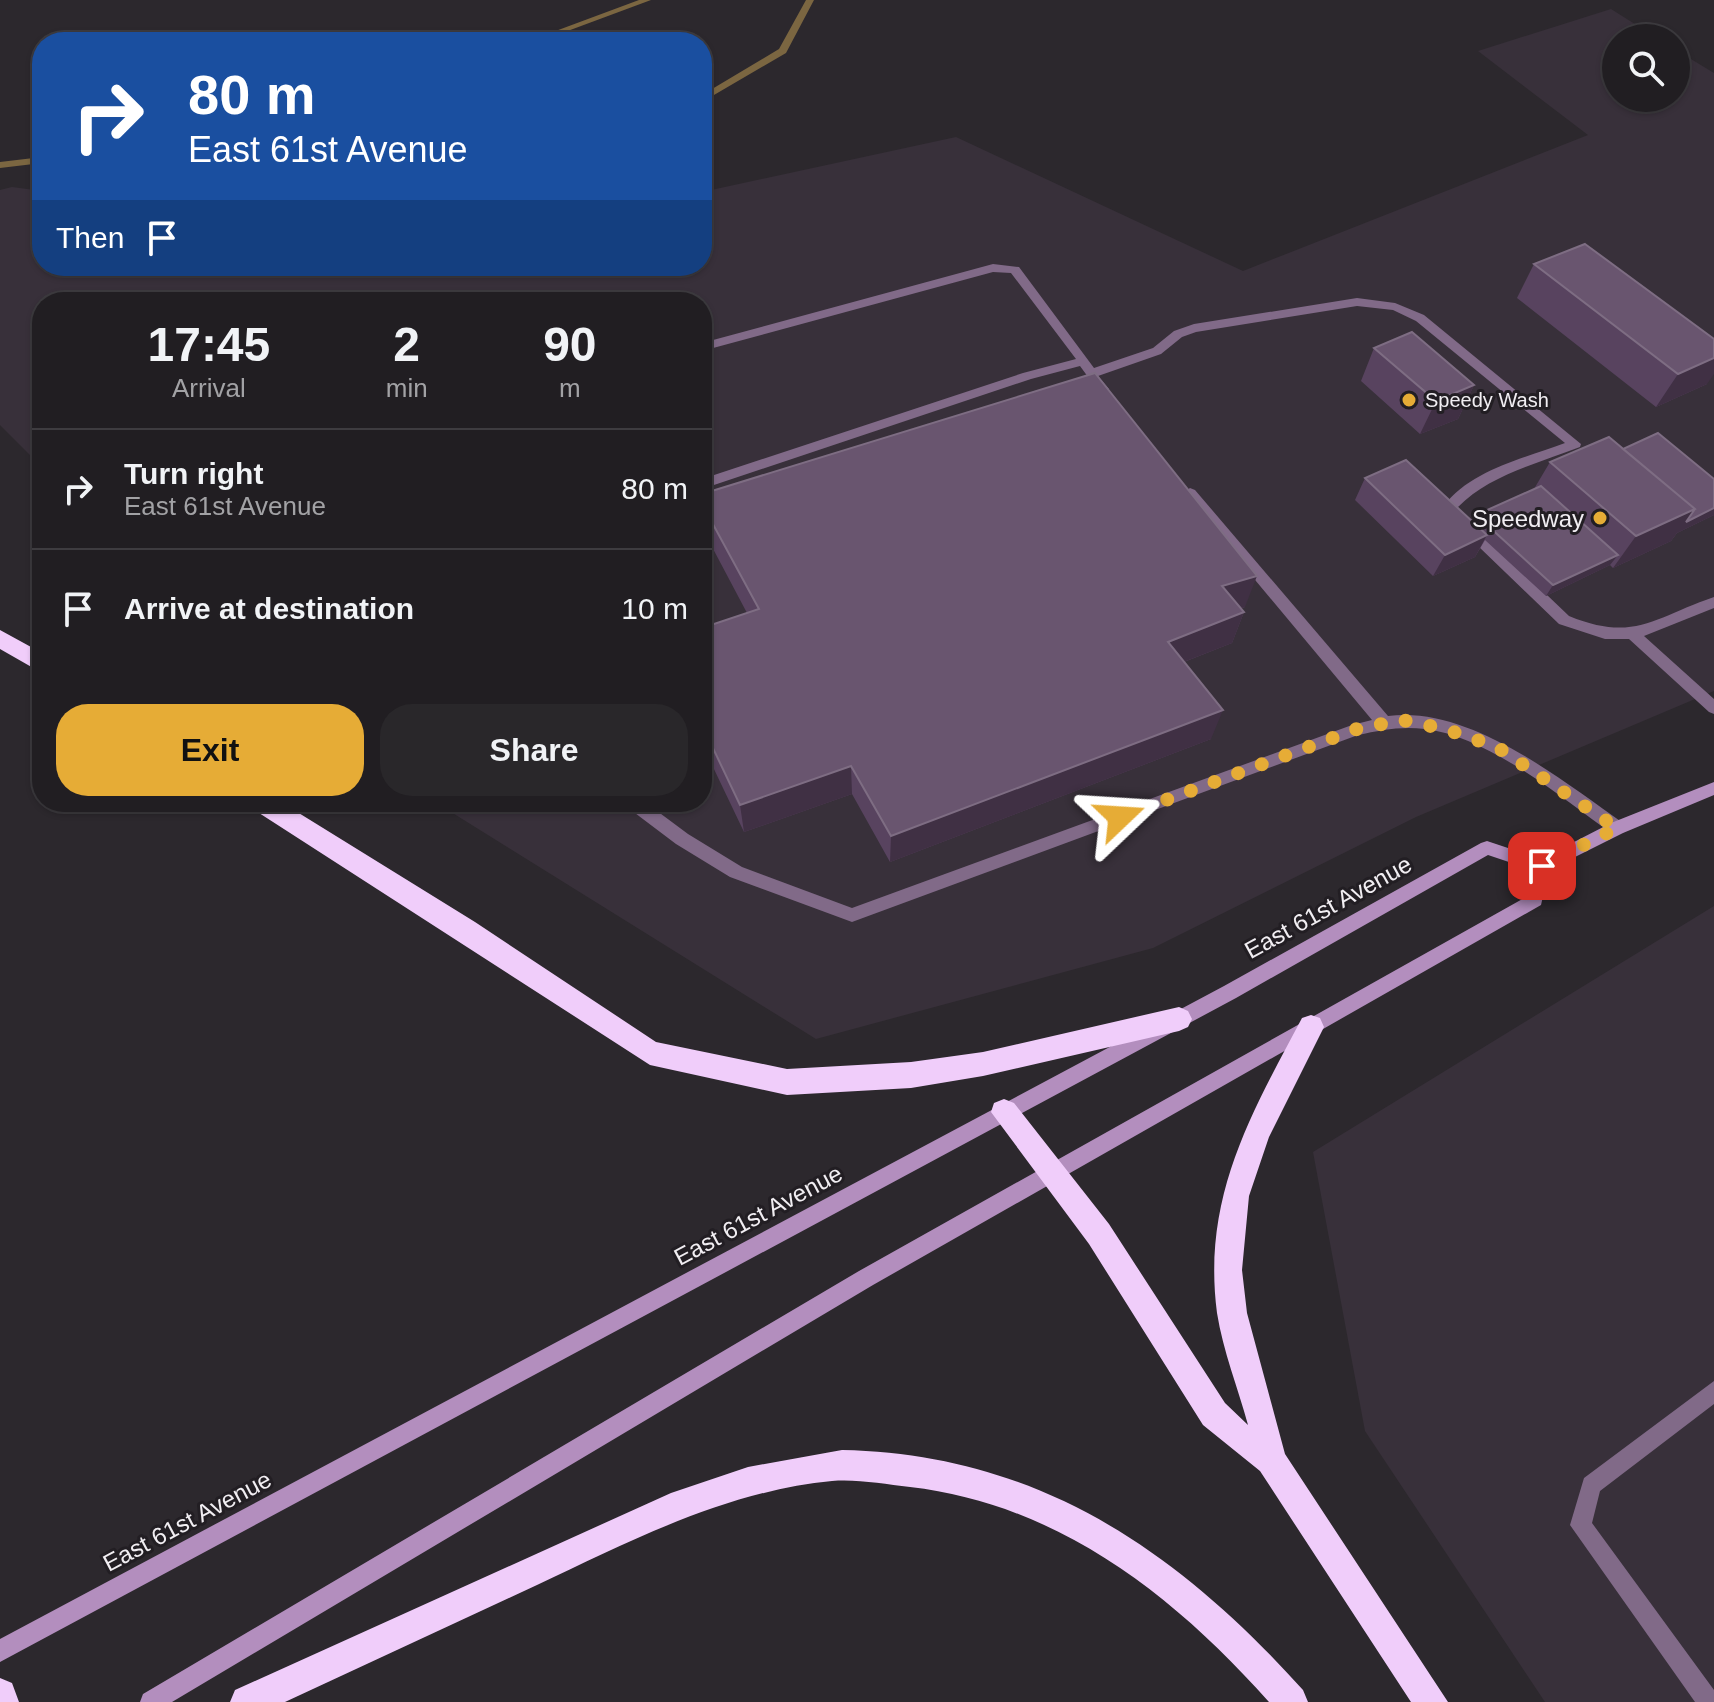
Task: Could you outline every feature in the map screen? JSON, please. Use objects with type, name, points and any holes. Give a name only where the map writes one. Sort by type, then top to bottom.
[{"type":"highway","points":[[0,638],[32,658]]},
{"type":"highway","points":[[277,812],[466,930],[650,1053],[787,1082],[911,1075],[983,1064],[1179,1019]]},
{"type":"highway","points":[[1271,1460],[1265,1424],[1232,1314],[1227,1253],[1229,1208],[1251,1147],[1311,1027]]},
{"type":"highway","points":[[1004,1112],[1099,1234],[1214,1414],[1236,1435],[1271,1460],[1431,1702]]},
{"type":"highway","points":[[247,1702],[647,1517],[736,1483],[832,1466],[928,1470],[1025,1498],[1116,1543],[1201,1606],[1259,1664],[1291,1702]]},
{"type":"highway","points":[[0,1695],[2,1702]]},
{"type":"main road","points":[[151,1702],[866,1278],[1535,900],[1542,866],[1617,828],[1714,788]]},
{"type":"main road","name":"East 61st Avenue","points":[[0,1651],[1179,1019],[1487,848],[1542,866]]},
{"type":"lane","points":[[712,344],[993,268],[1015,270],[1108,396]]},
{"type":"lane","points":[[712,481],[1027,376],[1087,368],[1157,351],[1178,334],[1223,322],[1357,302],[1378,302],[1420,318],[1575,444],[1458,497],[1451,506],[1455,516],[1564,620],[1582,629],[1635,636],[1714,602]]},
{"type":"lane","points":[[1176,476],[1385,724]]},
{"type":"lane","points":[[1635,636],[1714,708]]},
{"type":"lane","points":[[646,812],[682,839],[736,872],[852,915],[1357,729],[1402,720],[1445,729],[1497,747],[1617,828]]},
{"type":"lane","points":[[1709,1702],[1581,1525],[1591,1485],[1714,1391]]},
{"type":"shaded area","points":[[1611,9],[1635,24],[1602,24],[1602,112],[1690,112],[1690,58],[1714,73],[1714,691],[1416,817],[1153,948],[816,1039],[451,812],[712,812],[712,292],[32,292],[32,457],[0,425],[0,190],[12,187],[32,190],[32,276],[712,276],[712,190],[956,137],[1243,271],[1588,135],[1478,51]]},
{"type":"shaded area","points":[[1714,906],[1714,1702],[1545,1702],[1365,1431],[1313,1152]]},
{"type":"building","points":[[1585,244],[1714,339],[1714,358],[1678,374],[1534,264]]},
{"type":"building","points":[[1412,332],[1474,385],[1436,401],[1374,348]]},
{"type":"building","points":[[1095,373],[1257,576],[1222,586],[1244,612],[1168,642],[1223,710],[891,836],[851,766],[740,805],[712,746],[712,625],[759,609],[712,522],[712,491]]},
{"type":"building","points":[[1658,433],[1714,479],[1714,508],[1686,522],[1695,509],[1623,449]]},
{"type":"building","points":[[1609,437],[1695,509],[1636,536],[1550,462]]},
{"type":"building","points":[[1406,460],[1487,535],[1445,555],[1365,478]]},
{"type":"building","name":"Speedway","points":[[1541,486],[1618,555],[1553,585],[1476,515]]},
{"type":"waterway","points":[[558,32],[647,0]]},
{"type":"waterway","points":[[712,93],[783,51],[810,0]]},
{"type":"waterway","points":[[0,165],[32,161]]},
{"type":"place","name":"Speedy Wash","points":[[1409,400]]},
{"type":"place","name":"Speedway","points":[[1600,518]]},
{"type":"route","points":[[1120,817],[1357,729],[1402,720],[1445,729],[1497,747],[1540,773],[1617,828],[1542,866]]}]
